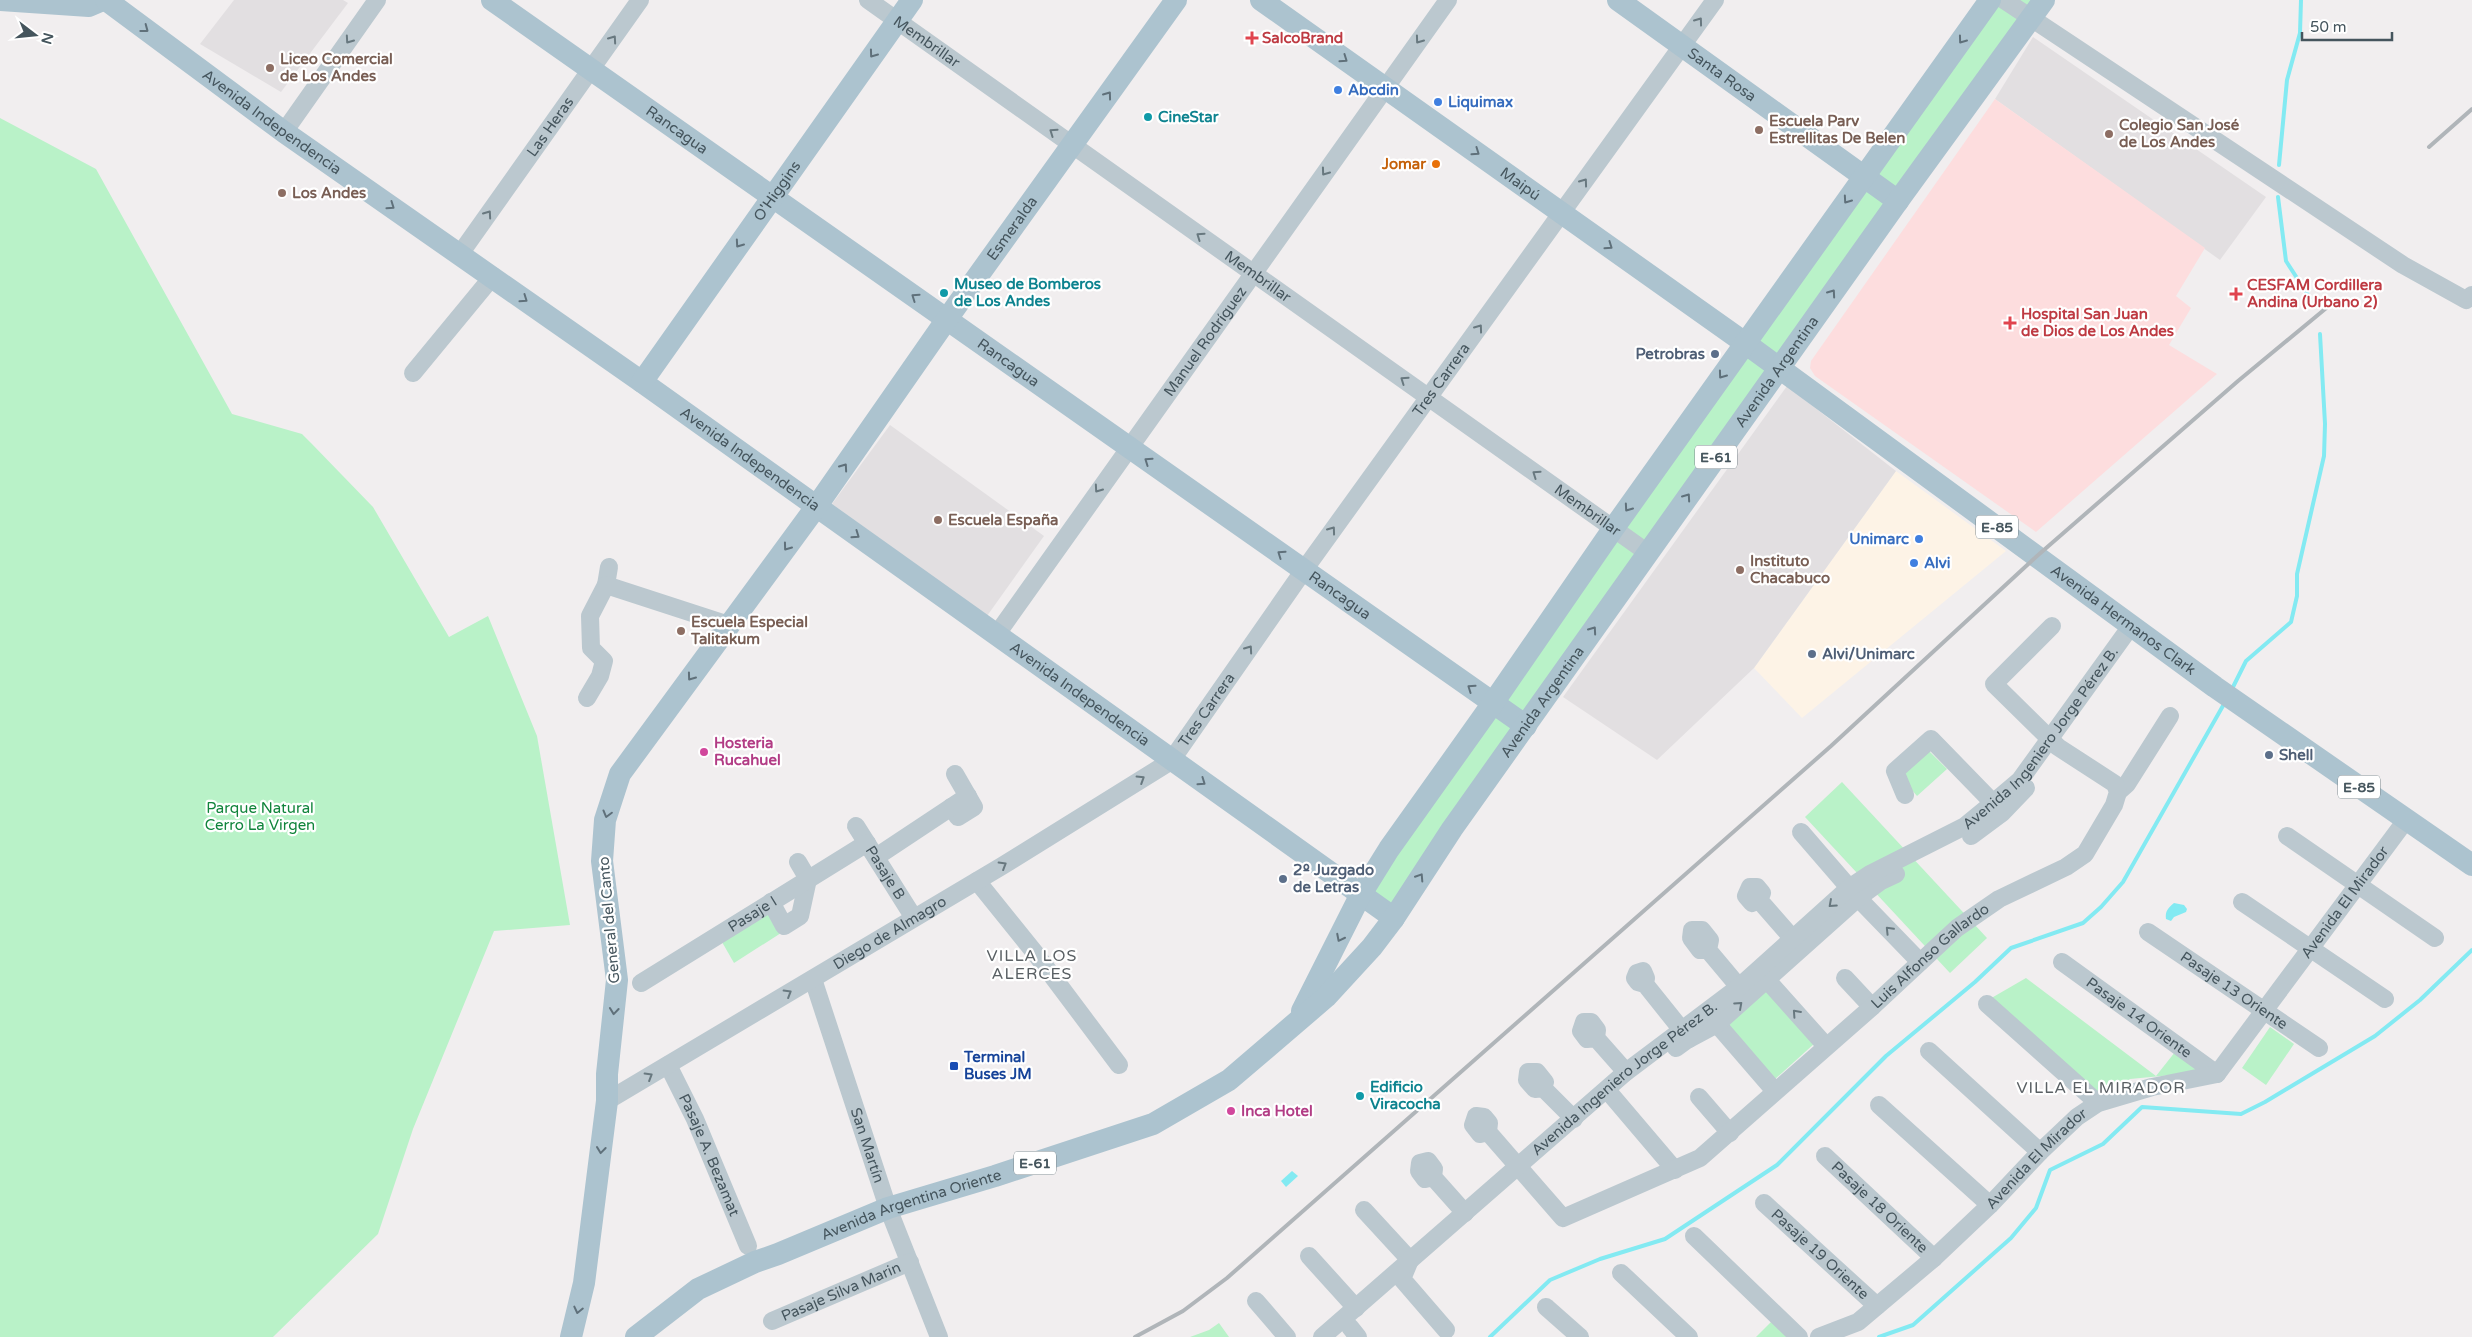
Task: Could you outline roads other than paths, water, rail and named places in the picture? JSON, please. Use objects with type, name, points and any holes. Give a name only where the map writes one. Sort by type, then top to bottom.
[{"type":"main road","points":[[0,0],[89,6],[105,0]]},
{"type":"main road","name":"Avenida Independencia","points":[[105,0],[284,132],[493,276],[997,634],[1171,761],[1394,918]]},
{"type":"main road","name":"Rancagua","points":[[492,0],[1526,726]]},
{"type":"main road","name":"O'Higgins","points":[[642,382],[912,0]]},
{"type":"main road","name":"Esmeralda","points":[[816,507],[947,319],[1176,0]]},
{"type":"main road","name":"Maipú","points":[[1261,0],[1780,368]]},
{"type":"main road","name":"Santa Rosa","points":[[1618,0],[1898,201]]},
{"type":"main road","name":"E-61","points":[[1361,894],[1389,849],[1494,703],[1613,529],[1990,0]]},
{"type":"main road","name":"Avenida Argentina","points":[[1394,918],[1452,829],[1898,201],[2044,0]]},
{"type":"main road","name":"Avenida Hermanos Clark","points":[[1780,368],[2215,687],[2472,865]]},
{"type":"main road","name":"General del Canto","points":[[571,1337],[584,1283],[607,1101],[617,980],[602,861],[605,820],[620,774],[816,507]]},
{"type":"main road","name":"Avenida Argentina Oriente","points":[[1294,1026],[1361,894]]},
{"type":"main road","name":"Avenida Argentina Oriente","points":[[636,1337],[698,1289],[755,1262],[888,1208],[995,1176],[1153,1124],[1229,1080],[1294,1026],[1326,997],[1365,954],[1394,918]]},
{"type":"street","points":[[284,132],[377,0]]},
{"type":"street","name":"Las Heras","points":[[460,254],[640,0]]},
{"type":"street","name":"Membrillar","points":[[868,0],[1648,553]]},
{"type":"street","name":"Manuel Rodríguez","points":[[997,634],[1128,447],[1448,0]]},
{"type":"street","name":"Tres Carrera","points":[[1171,761],[1304,570],[1715,0]]},
{"type":"street","points":[[2004,0],[2403,265],[2469,298]]},
{"type":"street","points":[[414,373],[493,276]]},
{"type":"street","points":[[587,698],[600,676],[604,661],[591,648],[590,616],[607,576],[729,625]]},
{"type":"street","points":[[2052,626],[1994,684],[2054,744],[2115,784],[2118,792]]},
{"type":"street","name":"Avenida Ingeniero Jorge Pérez B.","points":[[1349,1334],[1402,1279],[1574,1119],[1638,1078],[1739,987],[1797,944],[1853,893],[1881,881],[1941,845],[1971,836],[1998,808],[2027,788],[2054,744],[2136,629]]},
{"type":"street","name":"Luis Alfonso Gallardo","points":[[1521,1170],[1563,1218],[1700,1158],[1730,1133],[1774,1090],[1872,1007],[1958,928],[1999,899],[2066,867],[2085,854],[2114,805],[2118,792],[2127,784],[2170,716]]},
{"type":"street","points":[[1905,795],[1895,771],[1931,739],[1998,808]]},
{"type":"street","name":"Diego de Almagro","points":[[607,1101],[976,881],[1171,761]]},
{"type":"street","name":"Pasaje I","points":[[641,983],[808,879],[871,850],[951,807],[971,802],[955,774]]},
{"type":"street","name":"Avenida El Mirador","points":[[1819,1337],[1858,1322],[1934,1258],[1990,1205],[2040,1152],[2077,1117],[2098,1103],[2152,1087],[2217,1074],[2312,949],[2406,820]]},
{"type":"street","name":"Pasaje B","points":[[856,826],[914,918]]},
{"type":"street","points":[[1801,832],[1853,893],[1920,962]]},
{"type":"street","points":[[2287,836],[2435,938]]},
{"type":"street","points":[[798,862],[808,879]]},
{"type":"street","name":"Pasaje I","points":[[771,902],[784,926],[800,916],[808,879]]},
{"type":"street","points":[[976,881],[1036,953],[1119,1065]]},
{"type":"street","points":[[1759,900],[1797,944]]},
{"type":"street","points":[[2242,902],[2385,999]]},
{"type":"street","name":"Pasaje 13 Oriente","points":[[2148,932],[2319,1048]]},
{"type":"street","name":"Avenida Ingeniero Jorge Pérez B.","points":[[1322,1337],[1465,1213],[1521,1170],[1611,1094],[1626,1072],[1686,1034],[1717,1024],[1766,980],[1797,944]]},
{"type":"street","points":[[1708,950],[1739,987]]},
{"type":"street","name":"Pasaje 14 Oriente","points":[[2062,962],[2217,1074]]},
{"type":"street","points":[[1845,978],[1872,1007]]},
{"type":"street","name":"San Martín","points":[[813,979],[888,1208],[939,1337]]},
{"type":"street","points":[[1766,980],[1826,1046]]},
{"type":"street","points":[[1645,984],[1686,1034]]},
{"type":"street","points":[[1987,1004],[2098,1103]]},
{"type":"street","points":[[1717,1024],[1774,1090]]},
{"type":"street","points":[[1596,1038],[1626,1072]]},
{"type":"street","points":[[1929,1051],[2040,1152]]},
{"type":"street","name":"Pasaje A. Bezamat","points":[[668,1065],[695,1119],[748,1246]]},
{"type":"street","points":[[1543,1088],[1574,1119]]},
{"type":"street","points":[[1611,1094],[1675,1170]]},
{"type":"street","points":[[1699,1097],[1730,1133]]},
{"type":"street","points":[[1879,1105],[1990,1205]]},
{"type":"street","points":[[1488,1132],[1521,1170]]},
{"type":"street","name":"Pasaje 18 Oriente","points":[[1825,1156],[1934,1258]]},
{"type":"street","points":[[1433,1176],[1465,1213]]},
{"type":"street","name":"Pasaje 19 Oriente","points":[[1764,1203],[1877,1306]]},
{"type":"street","points":[[1364,1210],[1410,1260],[1402,1279],[1446,1330]]},
{"type":"street","points":[[1694,1236],[1799,1337]]},
{"type":"street","points":[[1309,1256],[1356,1308]]},
{"type":"street","name":"Pasaje Silva Marin","points":[[772,1321],[910,1262]]},
{"type":"street","points":[[1621,1273],[1689,1337]]},
{"type":"street","points":[[1256,1301],[1287,1337]]},
{"type":"street","points":[[1546,1306],[1580,1337]]},
{"type":"water","points":[[2174,903],[2184,905],[2187,909],[2186,912],[2174,917],[2171,921],[2166,919],[2166,914]]},
{"type":"water","points":[[1292,1171],[1298,1176],[1286,1187],[1281,1181]]},
{"type":"waterway","points":[[2279,165],[2287,80],[2300,33],[2301,0]]},
{"type":"waterway","points":[[2278,197],[2286,261],[2310,298]]},
{"type":"waterway","points":[[2232,689],[2246,661],[2291,622],[2297,596],[2297,574],[2324,456],[2325,424],[2320,334]]},
{"type":"waterway","points":[[1490,1337],[1550,1280],[1600,1259],[1665,1239],[1777,1165],[1886,1056],[1975,982],[2011,948],[2083,923],[2101,907],[2123,882],[2224,704]]},
{"type":"waterway","points":[[1879,1337],[1913,1325],[2011,1238],[2036,1208],[2050,1170],[2103,1144],[2142,1107],[2241,1114],[2265,1102],[2375,1036],[2420,1000],[2472,950]]},
{"type":"railway","points":[[2429,147],[2472,109]]},
{"type":"railway","points":[[1135,1337],[1183,1311],[1227,1278],[1831,746],[2037,556],[2238,381],[2336,300]]},
{"type":"place","name":"SalcoBrand","points":[[1252,38]]},
{"type":"place","name":"Liceo Comercial de Los Andes","points":[[270,68]]},
{"type":"place","name":"Abcdin","points":[[1338,90]]},
{"type":"place","name":"Liquimax","points":[[1438,102]]},
{"type":"place","name":"CineStar","points":[[1148,117]]},
{"type":"place","name":"Escuela Parv Estrellitas De Belen","points":[[1759,130]]},
{"type":"place","name":"Colegio San José de Los Andes","points":[[2109,134]]},
{"type":"place","name":"Jomar","points":[[1436,164]]},
{"type":"place","name":"Los Andes","points":[[282,193]]},
{"type":"place","name":"Museo de Bomberos de Los Andes","points":[[944,293]]},
{"type":"place","name":"CESFAM Cordillera Andina (Urbano 2)","points":[[2236,294]]},
{"type":"place","name":"Hospital San Juan de Dios de Los Andes","points":[[2010,323]]},
{"type":"place","name":"Petrobras","points":[[1715,354]]},
{"type":"place","name":"Escuela España","points":[[938,520]]},
{"type":"place","name":"Unimarc","points":[[1919,539]]},
{"type":"place","name":"Alvi","points":[[1914,563]]},
{"type":"place","name":"Instituto Chacabuco","points":[[1740,570]]},
{"type":"place","name":"Escuela Especial Talitakum","points":[[681,631]]},
{"type":"place","name":"Alvi/Unimarc","points":[[1812,654]]},
{"type":"place","name":"Hosteria Rucahuel","points":[[704,752]]},
{"type":"place","name":"Shell","points":[[2269,755]]},
{"type":"place","name":"2º Juzgado de Letras","points":[[1283,879]]},
{"type":"place","name":"Terminal Buses JM","points":[[954,1066]]},
{"type":"place","name":"Edificio Viracocha","points":[[1360,1096]]},
{"type":"place","name":"Inca Hotel","points":[[1231,1111]]},
{"type":"district","name":"VILLA LOS ALERCES","points":[[1032,964]]},
{"type":"district","name":"VILLA EL MIRADOR","points":[[2101,1087]]},
{"type":"park label","name":"Parque Natural Cerro La Virgen","points":[[260,816]]}]
